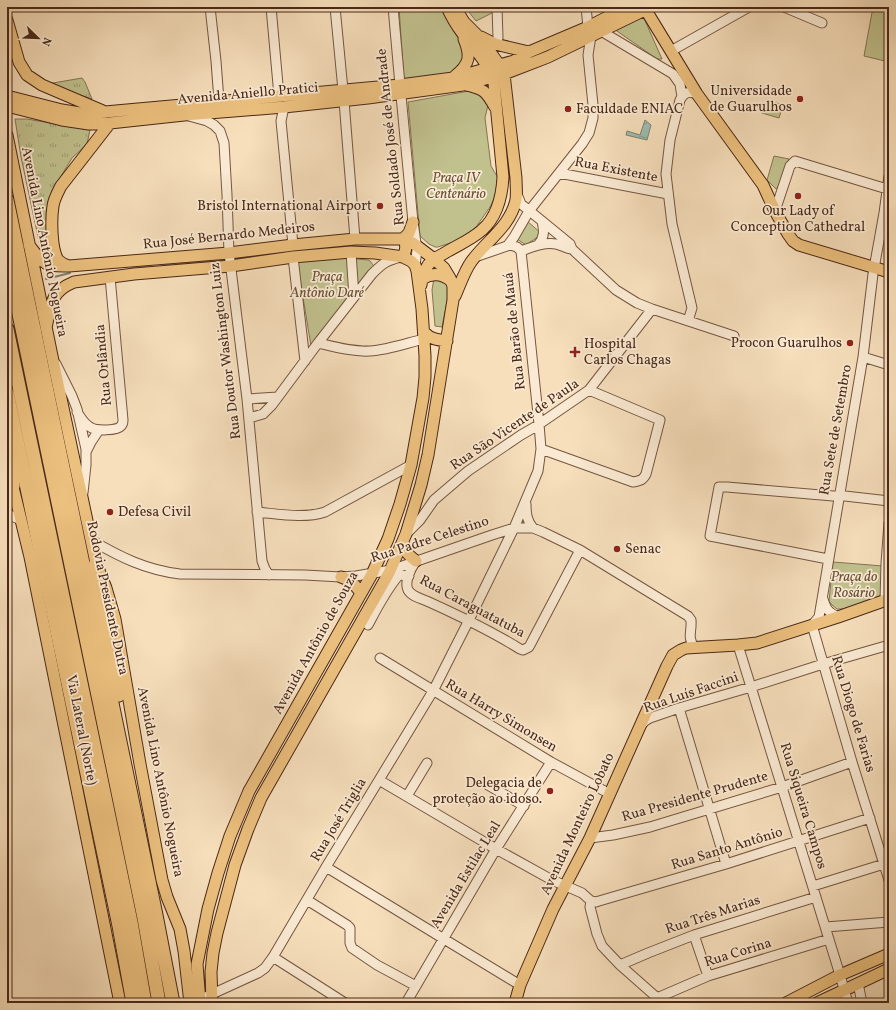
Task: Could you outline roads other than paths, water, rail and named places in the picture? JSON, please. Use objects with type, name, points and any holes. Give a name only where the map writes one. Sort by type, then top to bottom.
[{"type":"highway","name":"Rodovia Presidente Dutra","points":[[7,200],[173,1003]]},
{"type":"highway","name":"Rodovia Presidente Dutra","points":[[7,256],[144,918],[159,1003]]},
{"type":"highway","points":[[7,329],[128,906],[146,1003]]},
{"type":"highway","points":[[7,393],[119,926],[133,1003]]},
{"type":"highway","points":[[7,449],[14,491]]},
{"type":"highway","points":[[96,563],[124,722],[119,738]]},
{"type":"main road","points":[[447,7],[462,33],[496,71]]},
{"type":"main road","points":[[421,283],[426,268],[434,259],[483,230],[490,222],[497,208],[501,194],[503,177],[494,83],[496,71],[478,36],[464,22],[455,7]]},
{"type":"main road","points":[[496,71],[548,57],[577,43],[627,7]]},
{"type":"main road","points":[[496,71],[529,52],[594,32],[647,8],[671,51],[698,94],[762,185],[788,234],[796,244],[889,272]]},
{"type":"main road","points":[[7,20],[19,62],[27,75],[42,85],[106,112]]},
{"type":"main road","points":[[452,78],[464,68],[468,59],[468,51],[462,33]]},
{"type":"main road","points":[[478,36],[495,44],[529,52]]},
{"type":"main road","name":"Avenida Aniello Pratici","points":[[400,90],[452,78],[496,71]]},
{"type":"main road","name":"Avenida Aniello Pratici","points":[[7,106],[19,103],[80,113],[106,112],[279,96],[343,95],[463,85],[496,71]]},
{"type":"main road","name":"Avenida Antônio de Souza","points":[[453,300],[465,272],[475,256],[506,223],[514,206],[516,178],[496,71]]},
{"type":"main road","points":[[463,85],[474,87],[483,91],[488,95],[497,110]]},
{"type":"main road","name":"Avenida Aniello Pratici","points":[[7,96],[19,103],[28,112],[72,123],[90,124],[284,107],[343,95]]},
{"type":"main road","points":[[69,266],[58,260],[54,250],[52,216],[53,205],[61,186],[110,123]]},
{"type":"main road","name":"Avenida Lino Antônio Nogueira","points":[[7,135],[96,563],[106,588],[115,619],[138,757],[162,880],[180,929],[196,1002]]},
{"type":"main road","points":[[413,222],[409,233],[403,239],[406,245],[406,250],[403,257],[415,265]]},
{"type":"main road","name":"Rua José Bernardo Medeiros","points":[[29,245],[39,258],[48,265],[69,266],[355,239],[403,239],[410,241],[434,259]]},
{"type":"main road","name":"Rua José Bernardo Medeiros","points":[[46,328],[53,300],[60,290],[66,285],[74,282],[134,274],[231,266],[293,257],[351,252],[375,253],[403,257]]},
{"type":"main road","name":"Avenida Antônio de Souza","points":[[212,999],[211,972],[217,933],[235,865],[253,817],[261,798],[390,570],[405,538],[418,496],[428,455],[454,291],[448,273],[434,259]]},
{"type":"main road","points":[[131,261],[134,274]]},
{"type":"main road","name":"Avenida Antônio de Souza","points":[[196,1002],[197,964],[208,909],[230,836],[249,791],[372,574],[394,525],[411,465],[423,398],[425,377],[421,283],[415,265]]},
{"type":"main road","points":[[421,283],[433,275],[441,275],[452,283]]},
{"type":"main road","points":[[424,335],[434,339],[447,341]]},
{"type":"main road","name":"Via Lateral (Norte)","points":[[7,464],[40,604],[120,1003]]},
{"type":"main road","points":[[405,538],[404,548],[406,552],[416,561]]},
{"type":"main road","points":[[341,576],[352,582],[361,593]]},
{"type":"main road","points":[[694,648],[757,643],[887,600]]},
{"type":"main road","name":"Avenida Monteiro Lobato","points":[[515,1003],[520,985],[553,910],[590,838],[671,658],[681,650],[686,648],[694,648]]},
{"type":"main road","points":[[786,1003],[840,975],[889,954]]},
{"type":"main road","points":[[817,1003],[889,969]]},
{"type":"street","points":[[210,7],[219,101]]},
{"type":"street","points":[[271,7],[279,96]]},
{"type":"street","points":[[335,7],[355,239]]},
{"type":"street","name":"Rua Soldado José de Andrade","points":[[393,7],[413,222],[417,250],[415,265]]},
{"type":"street","points":[[497,7],[498,38]]},
{"type":"street","points":[[475,256],[508,245],[529,211],[586,137],[591,126],[593,105],[588,55],[594,32],[586,7]]},
{"type":"street","points":[[671,51],[749,7]]},
{"type":"street","points":[[784,7],[822,23]]},
{"type":"street","points":[[594,32],[673,74],[680,84],[682,96],[672,129],[666,174],[672,224],[692,308],[688,321]]},
{"type":"street","points":[[577,43],[588,55]]},
{"type":"street","points":[[682,96],[689,92],[698,94]]},
{"type":"street","points":[[284,107],[281,121],[293,245]]},
{"type":"street","points":[[272,108],[281,121]]},
{"type":"street","name":"Rua Doutor Washington Luiz","points":[[184,115],[207,121],[214,125],[218,129],[224,143],[229,252],[247,399],[262,561],[264,570],[269,575]]},
{"type":"street","points":[[775,211],[790,166],[795,161],[887,189]]},
{"type":"street","name":"Rua Existente","points":[[559,173],[668,194]]},
{"type":"street","name":"Rua Sete de Setembro","points":[[812,625],[819,617],[840,496],[863,357],[874,267],[889,176]]},
{"type":"street","points":[[516,193],[521,204],[570,244],[572,249],[625,297],[652,310],[734,336]]},
{"type":"street","points":[[538,245],[542,241],[544,234],[542,221]]},
{"type":"street","points":[[520,251],[538,245],[555,244],[567,249],[572,249]]},
{"type":"street","name":"Rua Barão de Mauá","points":[[508,245],[515,246],[519,248],[520,251],[540,424],[541,449],[538,471],[514,528]]},
{"type":"street","points":[[351,252],[354,297]]},
{"type":"street","points":[[293,257],[305,361]]},
{"type":"street","points":[[249,418],[263,414],[272,405],[318,343],[378,268],[387,261],[403,257]]},
{"type":"street","name":"Rua Orlândia","points":[[99,430],[118,428],[122,424],[123,420],[110,277]]},
{"type":"street","points":[[589,390],[652,310]]},
{"type":"street","points":[[318,343],[352,350],[370,351],[393,347],[424,335]]},
{"type":"street","name":"Avenida Lino Antônio Nogueira","points":[[52,356],[72,396],[86,452],[82,497]]},
{"type":"street","points":[[863,357],[889,366]]},
{"type":"street","name":"Rua São Vicente de Paula","points":[[405,538],[434,500],[468,471],[589,390],[660,420],[646,474],[644,479],[640,481],[633,482],[541,449]]},
{"type":"street","points":[[247,399],[278,397]]},
{"type":"street","points":[[538,410],[546,414],[556,413]]},
{"type":"street","points":[[77,412],[86,425],[99,430],[86,452]]},
{"type":"street","points":[[257,512],[308,516],[317,515],[411,465]]},
{"type":"street","points":[[828,559],[710,536],[719,487],[889,501]]},
{"type":"street","points":[[7,503],[14,491]]},
{"type":"street","points":[[418,496],[428,501],[434,500]]},
{"type":"street","points":[[526,502],[527,519],[533,528]]},
{"type":"street","points":[[7,514],[21,520]]},
{"type":"street","points":[[887,600],[886,563],[889,523]]},
{"type":"street","name":"Rua Padre Celestino","points":[[91,540],[129,560],[148,568],[165,572],[180,574],[341,576],[372,574],[390,570],[514,528],[533,528],[580,550],[688,616],[691,620],[690,641],[694,648]]},
{"type":"street","name":"Rua José Triglia","points":[[196,1002],[212,999],[258,973],[265,968],[273,957],[433,691],[466,619],[486,584],[514,528]]},
{"type":"street","name":"Rua Caraguatatuba","points":[[416,561],[411,569],[407,586],[410,592],[466,619],[523,650],[529,647],[580,550]]},
{"type":"street","points":[[253,575],[262,561]]},
{"type":"street","points":[[368,625],[381,601],[399,575],[409,576]]},
{"type":"street","points":[[822,598],[826,608],[833,615],[838,617]]},
{"type":"street","name":"Rua Diogo de Farias","points":[[812,625],[870,818],[885,851],[884,864],[889,880]]},
{"type":"street","name":"Rua Siqueira Campos","points":[[738,645],[826,927],[848,1003]]},
{"type":"street","name":"Rua Luís Faccini","points":[[640,726],[650,718],[679,708],[889,645]]},
{"type":"street","name":"Rua Harry Simonsen","points":[[380,658],[551,762],[610,794]]},
{"type":"street","points":[[679,708],[726,864]]},
{"type":"street","name":"Avenida Estilac Leal","points":[[406,1003],[496,849],[551,762]]},
{"type":"street","name":"Rua Presidente Prudente","points":[[590,838],[650,827],[782,787],[852,762]]},
{"type":"street","points":[[407,796],[427,763]]},
{"type":"street","points":[[379,780],[496,849],[552,880],[582,893],[591,901],[590,907],[597,934],[602,946],[620,966],[660,1001]]},
{"type":"street","points":[[488,785],[524,806]]},
{"type":"street","name":"Rua Santo Antônio","points":[[591,901],[596,902],[726,864],[799,842],[870,818]]},
{"type":"street","points":[[813,886],[884,864]]},
{"type":"street","points":[[326,867],[520,985]]},
{"type":"street","name":"Rua Três Marias","points":[[620,966],[694,935],[816,897]]},
{"type":"street","points":[[307,900],[350,928],[350,943],[352,948],[377,965],[416,986]]},
{"type":"street","points":[[826,927],[889,922]]},
{"type":"street","points":[[694,935],[708,976]]},
{"type":"street","name":"Rua Corina","points":[[660,1001],[708,976],[829,940]]},
{"type":"street","points":[[273,957],[345,1003]]},
{"type":"street","points":[[858,983],[862,1003]]},
{"type":"water","points":[[645,120],[651,125],[647,140],[626,135],[627,131],[640,135]]},
{"type":"waterway","points":[[46,279],[70,273]]},
{"type":"place","name":"Universidade de Guarulhos","points":[[800,99]]},
{"type":"place","name":"Faculdade ENIAC","points":[[568,109]]},
{"type":"place","name":"Our Lady of Conception Cathedral","points":[[798,196]]},
{"type":"place","name":"Bristol International Airport","points":[[380,206]]},
{"type":"place","name":"Procon Guarulhos","points":[[850,343]]},
{"type":"place","name":"Hospital Carlos Chagas","points":[[575,352]]},
{"type":"place","name":"Defesa Civil","points":[[110,512]]},
{"type":"place","name":"Senac","points":[[617,549]]},
{"type":"place","name":"Delegacia de proteção ao idoso.","points":[[550,791]]},
{"type":"park label","name":"Praça IV Centenário","points":[[456,186]]},
{"type":"park label","name":"Praça Antônio Daré","points":[[327,286]]},
{"type":"park label","name":"Praça do Rosário","points":[[854,586]]}]
